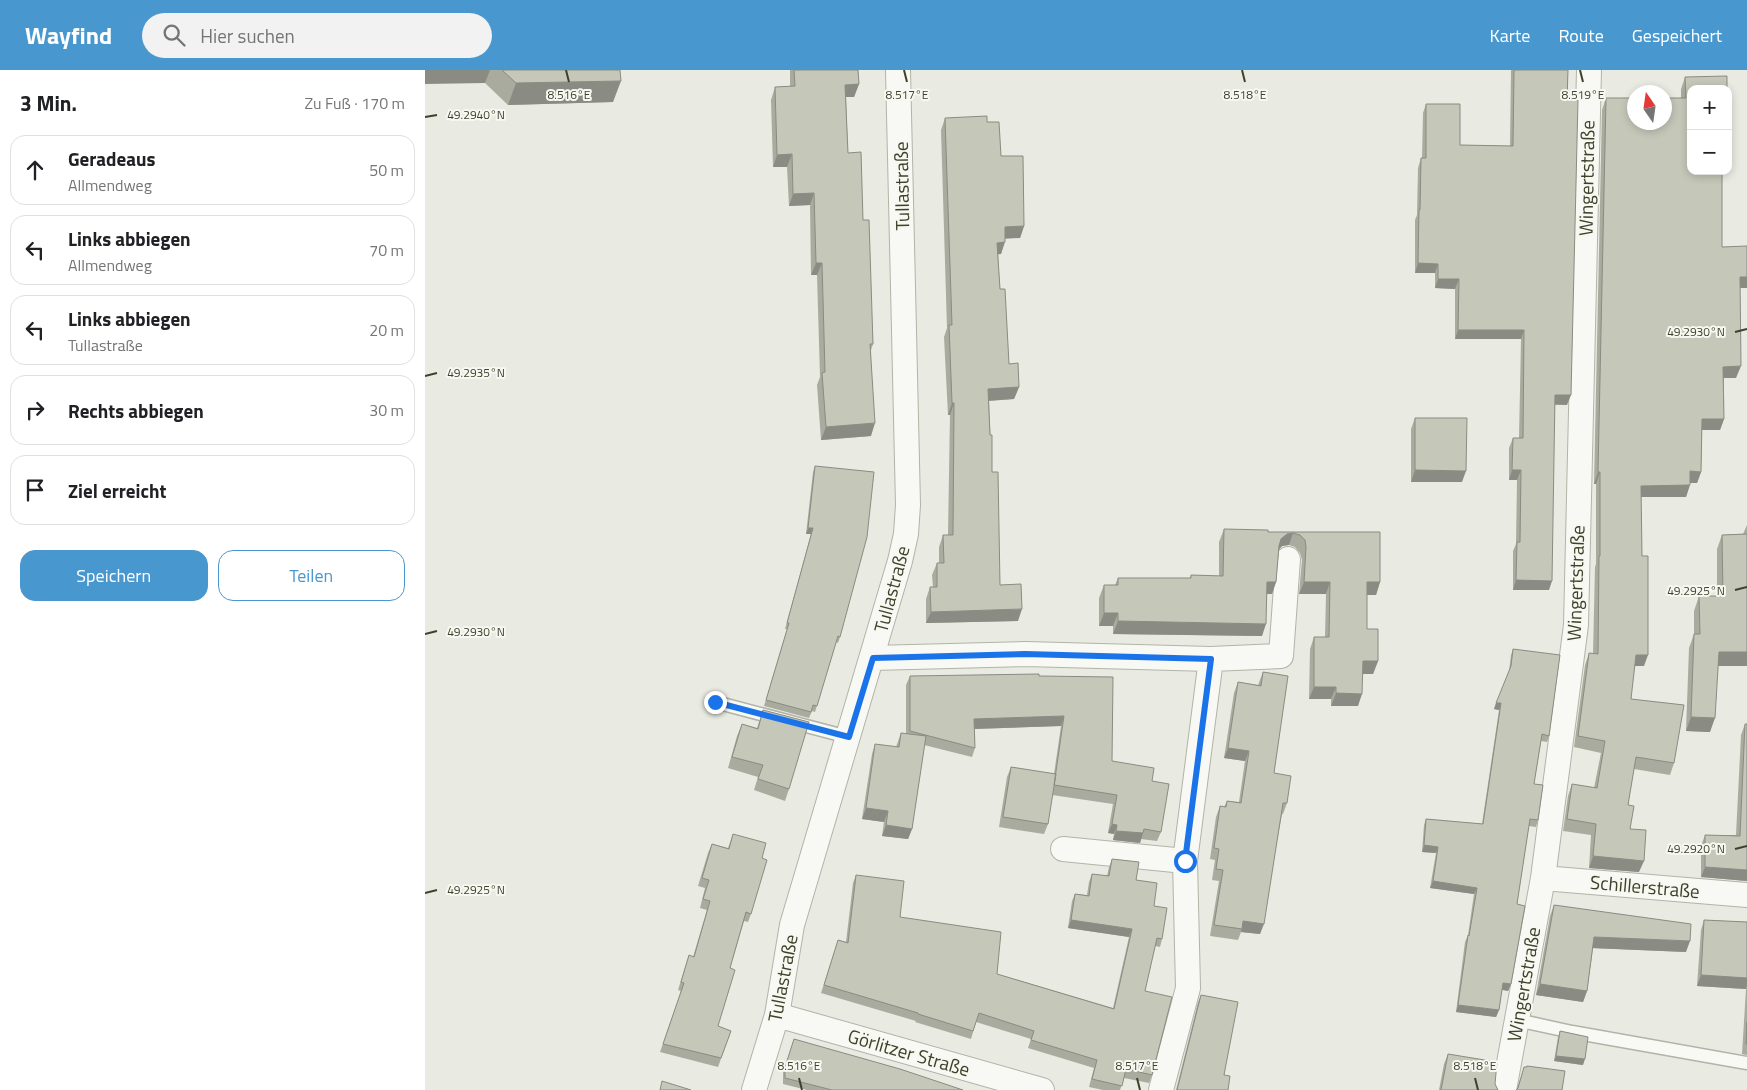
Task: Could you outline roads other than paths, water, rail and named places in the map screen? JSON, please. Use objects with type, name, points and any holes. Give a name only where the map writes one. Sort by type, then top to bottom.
[{"type":"street","name":"Tullastraße","points":[[754,1090],[777,1015],[791,925],[873,658],[906,534],[908,505],[898,70]]},
{"type":"street","name":"Wingertstraße","points":[[1504,1090],[1543,878],[1576,626],[1589,70]]},
{"type":"street","points":[[873,658],[1025,654],[1211,659],[1281,656],[1288,559]]},
{"type":"street","points":[[1161,1090],[1188,988],[1185,861],[1211,659]]},
{"type":"street","points":[[1063,849],[1185,861]]},
{"type":"street","name":"Schillerstraße","points":[[1543,878],[1747,895]]},
{"type":"street","name":"Görlitzer Straße","points":[[777,1015],[1042,1090]]},
{"type":"lane","points":[[715,702],[849,737]]},
{"type":"lane","points":[[1517,1020],[1571,1032],[1747,1063]]}]
